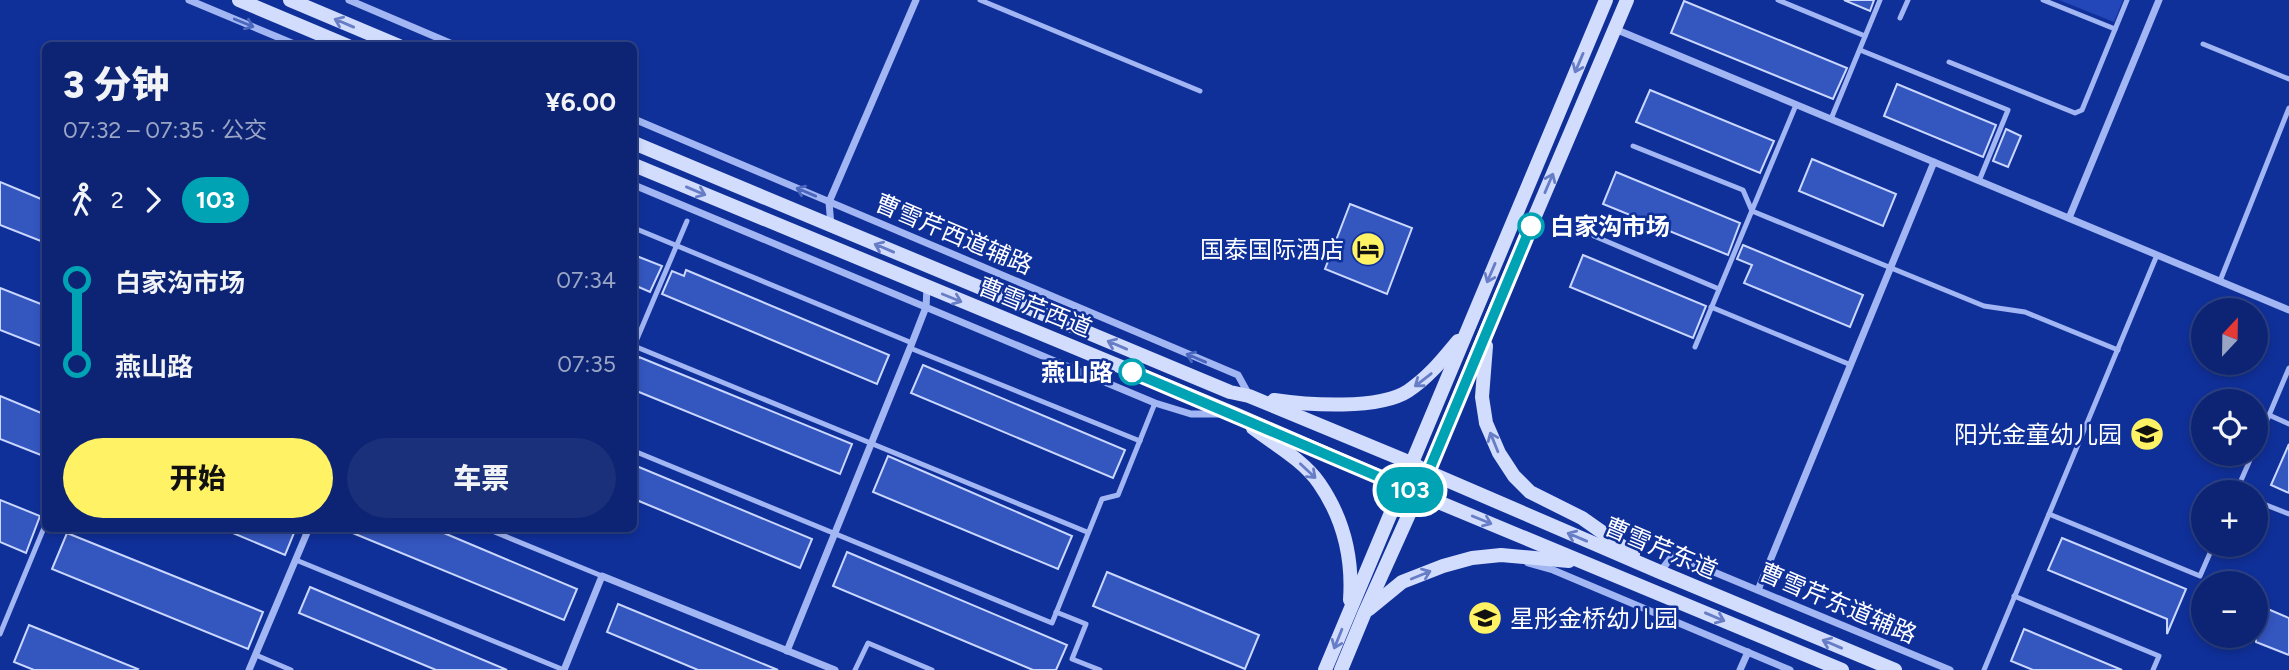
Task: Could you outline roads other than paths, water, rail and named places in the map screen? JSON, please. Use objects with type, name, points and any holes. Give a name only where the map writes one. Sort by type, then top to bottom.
[{"type":"main road","points":[[239,0],[339,42]]},
{"type":"main road","points":[[290,0],[390,42]]},
{"type":"main road","points":[[1325,670],[1606,0]]},
{"type":"main road","points":[[1341,670],[1419,494],[1627,0]]},
{"type":"main road","name":"曹雪芹西道","points":[[637,145],[1230,392],[1249,396],[1411,463]]},
{"type":"main road","name":"曹雪芹西道","points":[[637,166],[1235,414],[1419,494]]},
{"type":"main road","points":[[1489,324],[1482,371],[1482,397],[1486,423],[1506,465],[1530,492],[1581,518],[1660,572]]},
{"type":"main road","points":[[1249,396],[1300,404],[1337,405],[1375,402],[1406,393],[1432,372],[1468,329]]},
{"type":"main road","points":[[1235,414],[1294,459],[1319,482],[1346,539],[1352,573],[1349,611]]},
{"type":"main road","name":"曹雪芹东道","points":[[1411,463],[1660,572],[1895,670]]},
{"type":"main road","name":"曹雪芹东道","points":[[1419,494],[1842,670]]},
{"type":"main road","points":[[1365,612],[1402,582],[1472,558],[1501,555],[1583,562]]},
{"type":"street","points":[[189,0],[289,42]]},
{"type":"street","points":[[349,0],[448,42]]},
{"type":"street","points":[[831,226],[830,202],[916,0]]},
{"type":"street","points":[[2069,218],[2159,0]]},
{"type":"street","points":[[1615,29],[2289,310]]},
{"type":"street","name":"曹雪芹西道辅路","points":[[637,120],[1238,375],[1249,396]]},
{"type":"street","points":[[1759,590],[1934,162]]},
{"type":"street","points":[[637,186],[1156,403],[1191,414],[1235,414]]},
{"type":"street","points":[[787,651],[911,346],[926,307],[927,288]]},
{"type":"street","points":[[250,670],[307,532]]},
{"type":"street","points":[[1501,555],[1553,570],[1790,670]]},
{"type":"street","name":"曹雪芹东道辅路","points":[[1660,572],[1673,555],[1950,670]]},
{"type":"street","points":[[564,670],[603,576],[835,670]]},
{"type":"street","points":[[1740,670],[1748,652]]},
{"type":"lane","points":[[980,0],[1200,91]]},
{"type":"lane","points":[[1778,0],[1865,36]]},
{"type":"lane","points":[[1831,119],[1881,0]]},
{"type":"lane","points":[[1900,18],[1908,0]]},
{"type":"lane","points":[[2043,0],[2115,30]]},
{"type":"lane","points":[[1949,62],[2076,113],[2082,110],[2127,0]]},
{"type":"lane","points":[[2203,44],[2289,79]]},
{"type":"lane","points":[[1860,50],[2008,110],[1979,181]]},
{"type":"lane","points":[[1695,347],[1796,105]]},
{"type":"lane","points":[[2220,281],[2289,108]]},
{"type":"lane","points":[[1633,146],[1743,190],[1752,211],[1984,306],[2025,312],[2118,350]]},
{"type":"lane","points":[[637,339],[687,221]]},
{"type":"lane","points":[[637,229],[1140,441]]},
{"type":"lane","points":[[1594,236],[1719,289]]},
{"type":"lane","points":[[1984,670],[2157,255]]},
{"type":"lane","points":[[1712,307],[1851,365]]},
{"type":"lane","points":[[637,347],[1087,532]]},
{"type":"lane","points":[[2289,368],[2269,415],[2289,424]]},
{"type":"lane","points":[[637,452],[1052,623],[1102,499],[1118,495],[1156,403]]},
{"type":"lane","points":[[2268,505],[2289,514]]},
{"type":"lane","points":[[2049,513],[2200,576],[2208,557]]},
{"type":"lane","points":[[0,634],[42,532]]},
{"type":"lane","points":[[495,532],[603,576]]},
{"type":"lane","points":[[296,560],[564,670]]},
{"type":"lane","points":[[2014,596],[2159,656],[2153,670]]},
{"type":"lane","points":[[1056,612],[1086,625],[1073,659],[1100,670]]},
{"type":"lane","points":[[855,670],[868,643],[932,670]]},
{"type":"lane","points":[[256,655],[290,670]]},
{"type":"place","name":"白家沟市场","points":[[1531,226]]},
{"type":"place","name":"国泰国际酒店","points":[[1368,249]]},
{"type":"place","name":"燕山路","points":[[1132,372]]},
{"type":"place","name":"阳光金童幼儿园","points":[[2147,434]]},
{"type":"place","name":"星彤金桥幼儿园","points":[[1485,618]]}]
